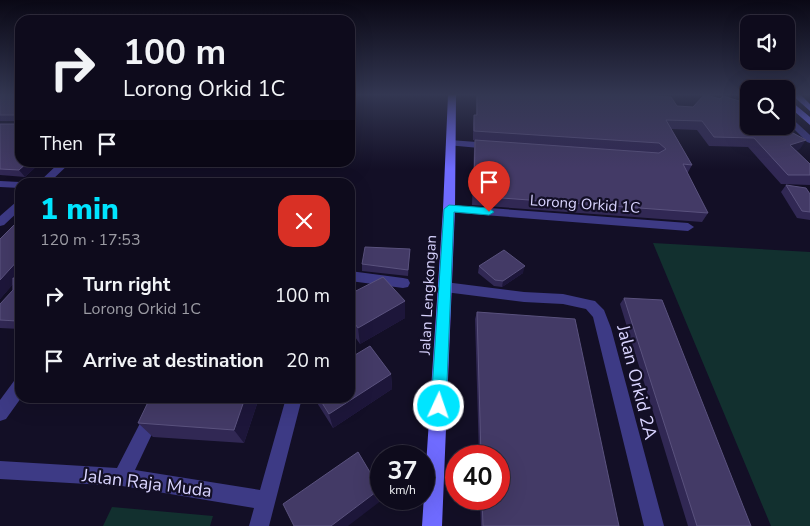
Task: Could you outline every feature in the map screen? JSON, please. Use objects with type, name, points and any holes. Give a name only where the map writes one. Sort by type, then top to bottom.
[{"type":"street","name":"Jalan Lengkongan","points":[[432,526],[449,209],[451,120]]},
{"type":"street","points":[[795,125],[810,140]]},
{"type":"street","points":[[450,143],[499,146]]},
{"type":"street","points":[[48,178],[60,167]]},
{"type":"street","points":[[0,184],[15,185]]},
{"type":"street","points":[[2,219],[15,208]]},
{"type":"street","name":"Lorong Orkid 1C","points":[[449,209],[688,227]]},
{"type":"street","points":[[355,277],[402,283]]},
{"type":"street","name":"Jalan Orkid 2A","points":[[445,287],[524,297],[563,299],[590,305],[599,314],[654,526]]},
{"type":"street","points":[[0,413],[15,393]]},
{"type":"street","points":[[122,477],[159,403]]},
{"type":"street","points":[[259,526],[293,403]]},
{"type":"street","name":"Jalan Raja Muda","points":[[0,470],[122,477],[266,500]]},
{"type":"green space","points":[[653,243],[810,252],[810,526],[771,526]]},
{"type":"green space","points":[[112,507],[213,516],[210,526],[103,526]]},
{"type":"building","points":[[474,120],[740,120],[740,135],[795,134],[806,140],[790,145],[810,164],[810,175],[788,175],[754,138],[714,137],[702,121],[666,120],[692,165],[683,164],[708,213],[474,196],[475,140],[659,153],[666,149],[659,143],[474,131]]},
{"type":"building","points":[[0,124],[15,124],[15,167],[22,167],[19,170],[0,169]]},
{"type":"building","points":[[786,185],[806,188],[810,194],[810,212],[802,211]]},
{"type":"building","points":[[15,224],[15,264],[0,280],[0,239]]},
{"type":"building","points":[[365,247],[410,249],[408,270],[362,264]]},
{"type":"building","points":[[504,250],[525,266],[503,281],[495,280],[479,266]]},
{"type":"building","points":[[383,277],[405,301],[358,328],[355,324],[355,291]]},
{"type":"building","points":[[13,278],[15,278],[15,321],[0,320],[0,304],[13,290]]},
{"type":"building","points":[[624,298],[662,300],[751,526],[697,526]]},
{"type":"building","points":[[477,312],[575,319],[619,526],[483,526],[482,510],[510,510],[510,445],[481,445]]},
{"type":"building","points":[[370,346],[391,374],[355,397],[355,355]]},
{"type":"building","points":[[148,403],[243,403],[234,430],[138,423]]},
{"type":"building","points":[[322,403],[346,403],[329,414]]},
{"type":"building","points":[[358,452],[370,472],[370,497],[331,526],[294,526],[283,504]]},
{"type":"route","points":[[439,406],[449,209],[489,212]]}]
